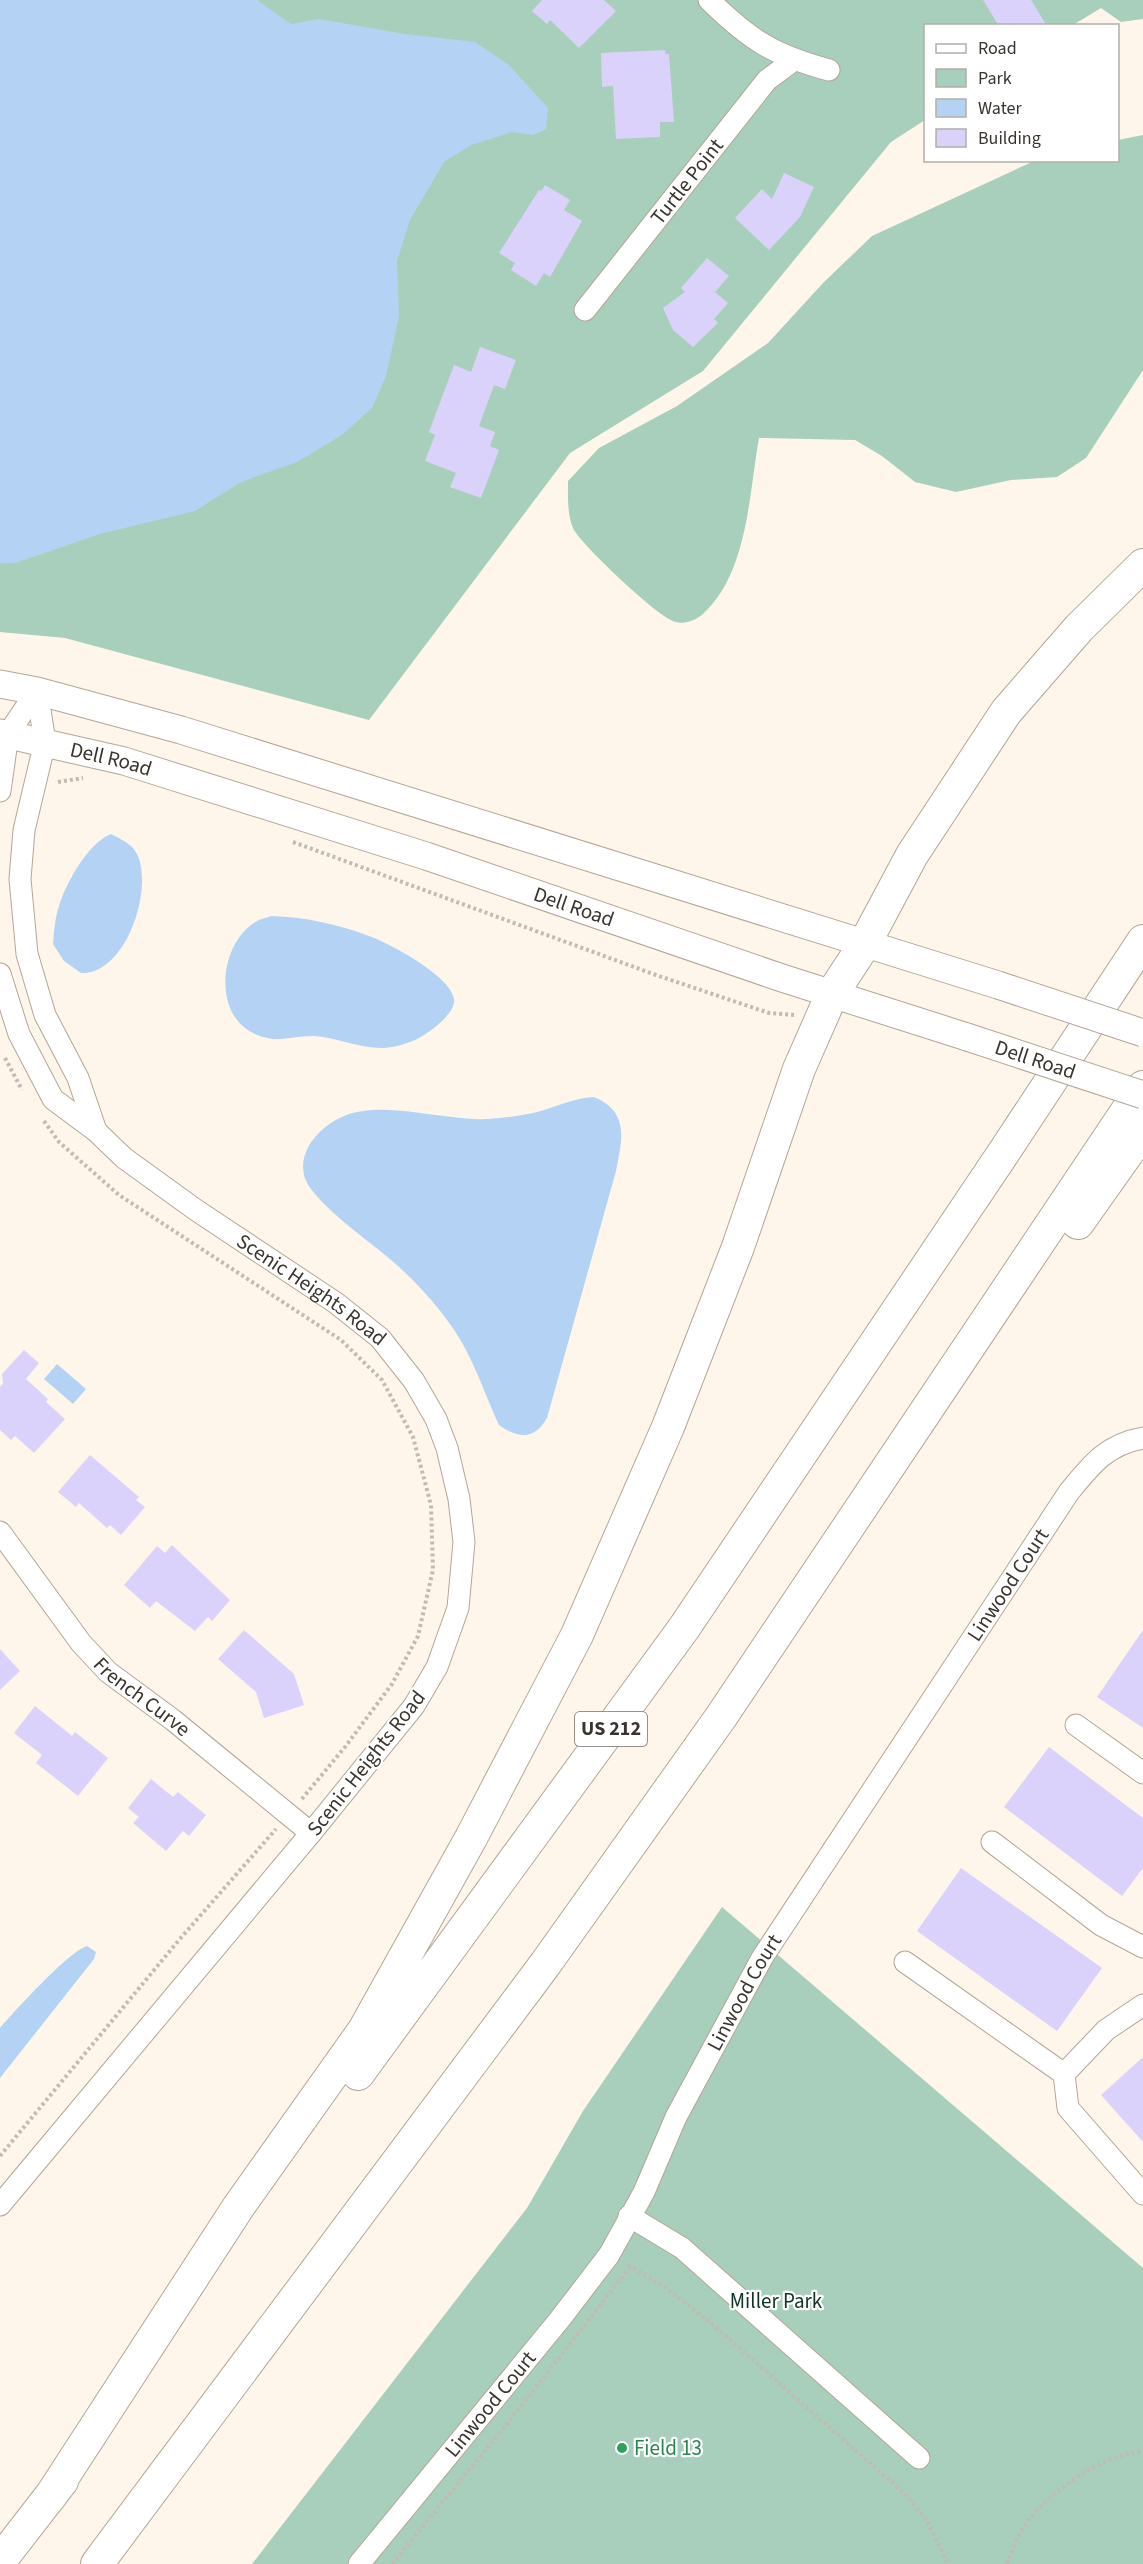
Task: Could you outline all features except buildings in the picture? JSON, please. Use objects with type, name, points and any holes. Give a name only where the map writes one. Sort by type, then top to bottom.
[{"type":"highway","points":[[50,2497],[239,2206],[364,2030],[487,1808],[577,1635],[668,1427],[738,1247],[799,1069],[827,1006],[864,945],[912,855],[1006,712],[1078,628],[1143,564]]},
{"type":"highway","name":"US 212","points":[[0,2560],[50,2497],[684,1628],[998,1162],[1143,941]]},
{"type":"highway","points":[[97,2564],[546,1963],[721,1717],[1143,1087]]},
{"type":"highway","points":[[721,1717],[863,1543],[1112,1172],[1143,1131]]},
{"type":"main road","points":[[0,684],[37,691],[193,734],[1143,1033]]},
{"type":"main road","name":"Dell Road","points":[[4,734],[124,761],[426,856],[827,1006],[967,1037],[1143,1095]]},
{"type":"street","points":[[709,0],[757,42],[794,60],[829,69]]},
{"type":"street","name":"Turtle Point","points":[[585,310],[767,80],[794,60]]},
{"type":"street","points":[[0,791],[4,734],[37,691]]},
{"type":"street","name":"Scenic Heights Road","points":[[37,691],[45,742],[24,830],[20,879],[27,954],[45,1015],[78,1078],[96,1131]]},
{"type":"street","name":"Scenic Heights Road","points":[[0,974],[19,1034],[53,1099],[96,1131],[124,1158],[196,1210],[336,1303],[380,1338],[414,1382],[436,1419],[447,1448],[459,1499],[464,1542],[458,1608],[437,1667],[414,1706],[311,1833],[0,2205]]},
{"type":"street","name":"Linwood Court","points":[[359,2564],[560,2319],[609,2255],[644,2192],[676,2117],[762,1958],[1069,1492],[1098,1457],[1128,1441],[1143,1438]]},
{"type":"street","name":"French Curve","points":[[0,1532],[81,1642],[108,1672],[173,1720],[311,1833]]},
{"type":"street","points":[[1076,1725],[1143,1773]]},
{"type":"street","points":[[992,1842],[1101,1925],[1143,1947]]},
{"type":"street","points":[[905,1962],[1064,2074],[1068,2108],[1143,2194]]},
{"type":"street","points":[[1064,2074],[1106,2030],[1143,2005]]},
{"type":"street","points":[[629,2216],[682,2248],[919,2458]]},
{"type":"path","points":[[37,778],[58,782],[92,777]]},
{"type":"path","points":[[290,841],[493,917],[770,1013],[827,1006]]},
{"type":"path","points":[[4,1056],[28,1099]]},
{"type":"path","points":[[0,2156],[179,1940],[345,1747],[392,1684],[418,1636],[433,1570],[431,1505],[413,1437],[382,1380],[340,1340],[119,1195],[59,1142],[41,1116]]},
{"type":"path","points":[[609,2255],[662,2285],[711,2323],[906,2495],[927,2521],[948,2564]]},
{"type":"path","points":[[392,2564],[524,2403],[631,2266]]},
{"type":"path","points":[[1007,2564],[1027,2523],[1055,2494],[1094,2467],[1128,2453],[1143,2452]]},
{"type":"green space","points":[[0,0],[1143,0],[1143,19],[1121,22],[1101,8],[1075,24],[924,24],[924,121],[891,142],[703,371],[570,453],[369,720],[65,638],[0,632]]},
{"type":"green space","points":[[1143,135],[1143,370],[1086,458],[1057,477],[1011,480],[956,492],[915,482],[882,456],[855,440],[759,438],[744,531],[730,576],[719,596],[704,613],[684,623],[671,620],[649,605],[605,564],[574,530],[569,513],[568,481],[599,448],[677,406],[768,343],[824,282],[872,236],[1032,162],[1119,162],[1119,140]]},
{"type":"green space","name":"Miller Park","points":[[722,1907],[1143,2268],[1143,2564],[252,2564],[527,2208],[583,2111]]},
{"type":"water","points":[[0,0],[257,0],[291,24],[319,19],[405,34],[475,42],[509,65],[548,108],[546,129],[533,135],[512,132],[471,145],[444,162],[410,220],[397,261],[399,316],[386,376],[372,408],[342,435],[297,462],[241,482],[195,511],[100,534],[15,563],[0,563]]},
{"type":"water","points":[[111,834],[129,845],[137,854],[142,888],[139,908],[123,945],[111,960],[97,970],[81,973],[64,961],[53,944],[57,915],[62,897],[79,865],[94,846]]},
{"type":"water","points":[[271,916],[333,925],[369,936],[390,946],[418,962],[442,980],[454,999],[452,1009],[429,1032],[408,1043],[384,1048],[366,1047],[313,1036],[275,1039],[251,1032],[239,1022],[226,994],[228,962],[234,946],[243,933],[256,922]]},
{"type":"water","points":[[594,1097],[606,1103],[613,1111],[621,1128],[616,1171],[547,1418],[531,1434],[520,1435],[499,1425],[470,1358],[441,1312],[406,1273],[317,1197],[304,1175],[303,1164],[311,1143],[318,1134],[336,1120],[357,1112],[390,1110],[455,1118],[488,1119],[533,1113],[578,1099]]},
{"type":"water","points":[[57,1364],[86,1389],[73,1404],[44,1379]]},
{"type":"water","points":[[87,1946],[96,1952],[94,1959],[0,2078],[0,2028],[55,1970]]},
{"type":"place","name":"Field 13","points":[[622,2448]]}]
